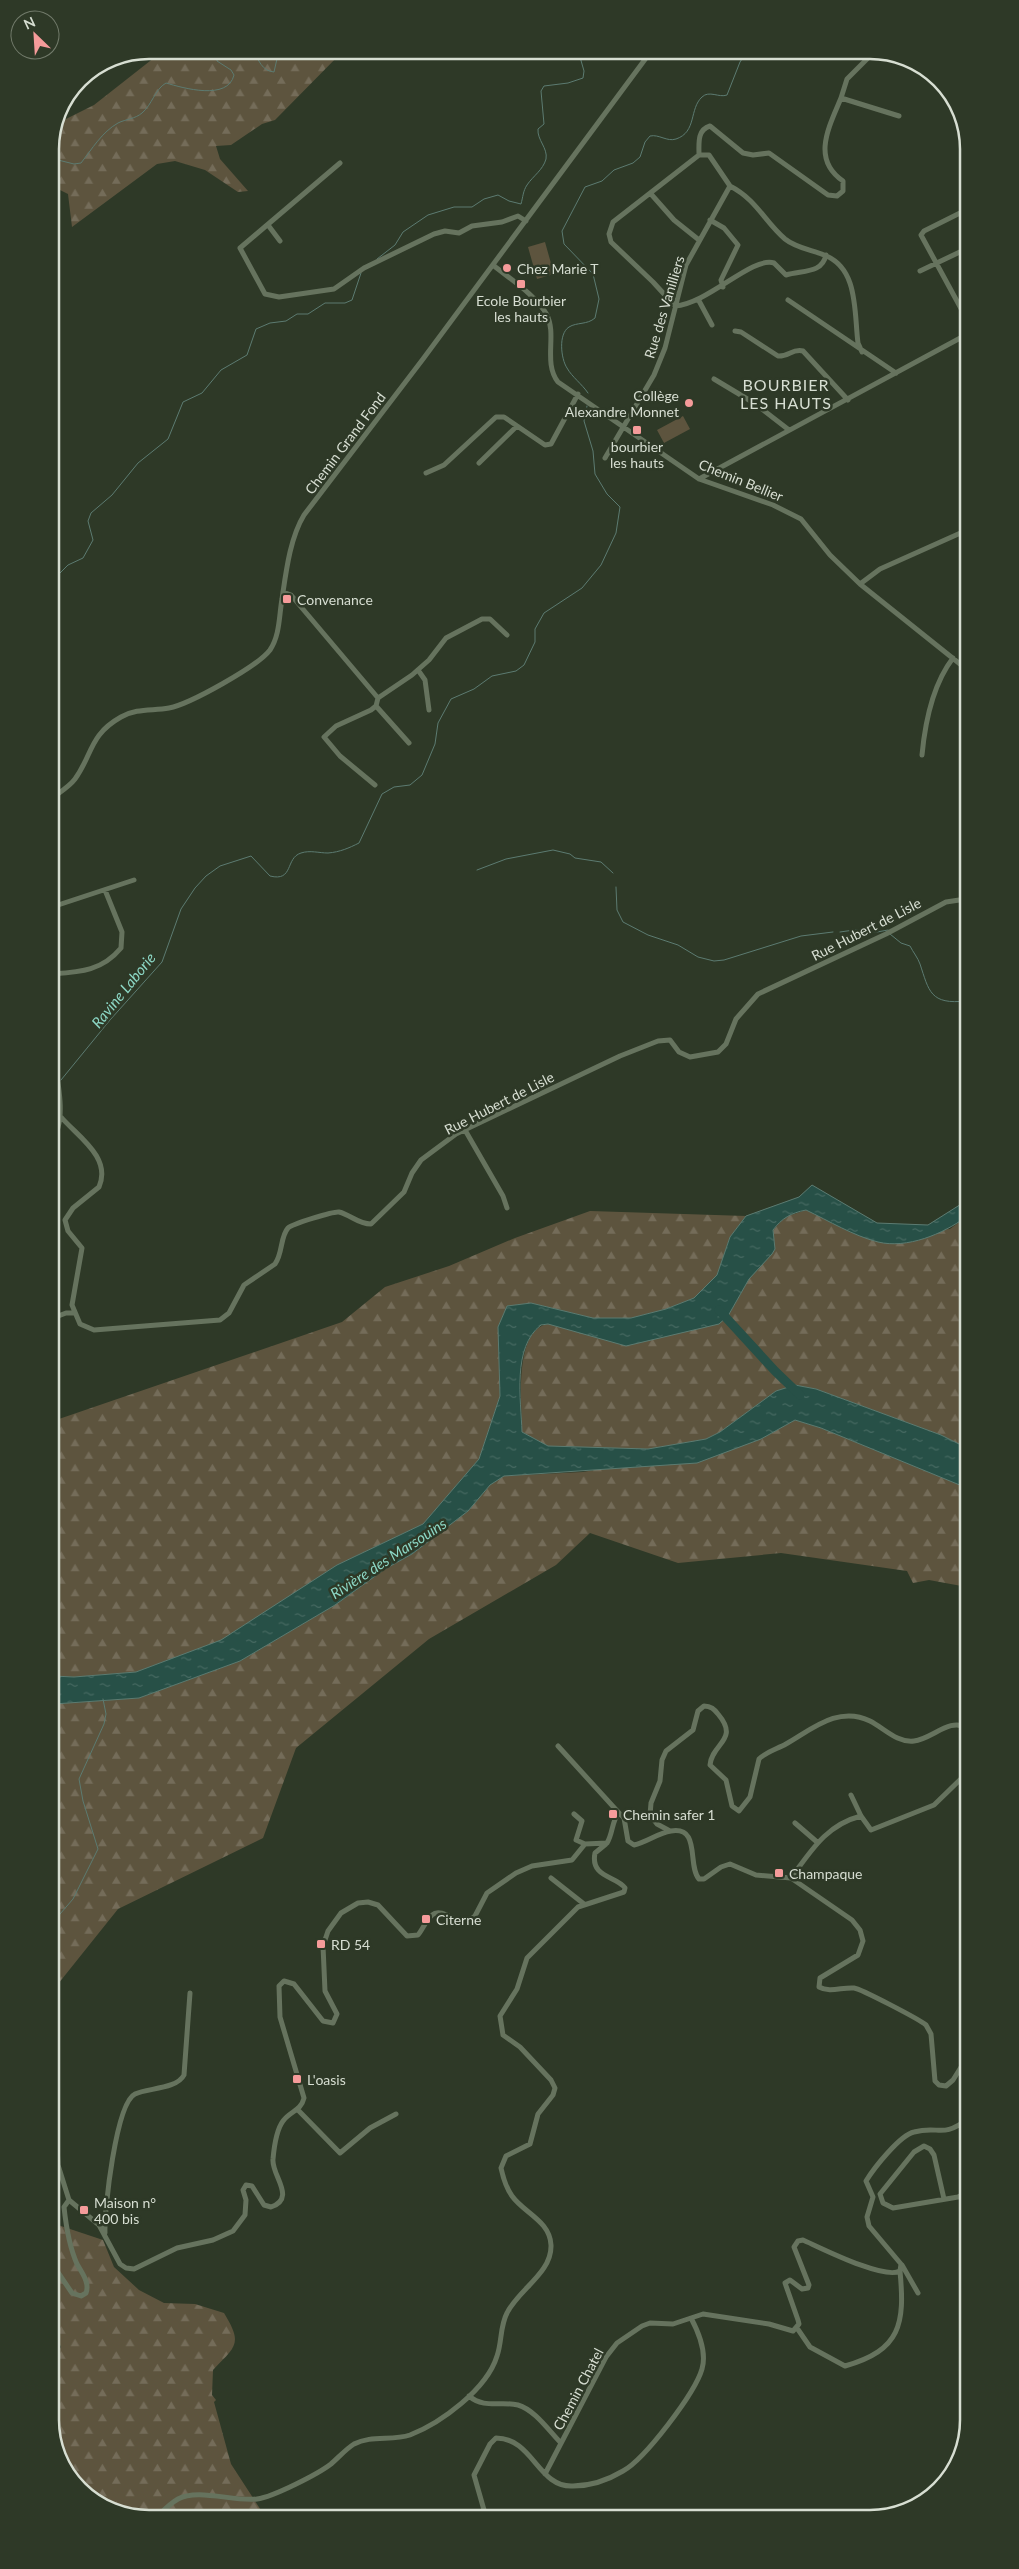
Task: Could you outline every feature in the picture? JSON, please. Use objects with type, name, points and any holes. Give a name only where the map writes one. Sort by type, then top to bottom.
[{"type":"street","name":"Chemin Grand Fond","points":[[59,792],[76,777],[92,743],[114,722],[136,710],[170,708],[184,704],[264,656],[277,634],[295,533],[304,515],[526,221],[645,59]]},
{"type":"street","points":[[699,155],[701,132],[710,126],[743,153],[753,155],[769,152],[828,196],[837,196],[842,191],[843,181],[830,171],[825,159],[831,124],[847,79],[867,59]]},
{"type":"street","points":[[841,98],[899,116]]},
{"type":"street","points":[[826,255],[824,264],[819,268],[786,275],[774,263],[758,263],[723,287],[698,300],[675,306],[653,282],[614,247],[608,234],[613,222],[699,155],[708,155],[730,186],[750,199],[788,241],[826,255],[840,264],[850,280],[858,343],[862,352]]},
{"type":"street","points":[[340,164],[240,248],[262,291],[269,296],[279,297],[338,287],[364,268],[434,234],[445,231],[459,233],[475,225],[502,222],[518,216],[526,221]]},
{"type":"street","name":"Rue des Vanilliers","points":[[605,458],[654,375],[663,353],[686,265],[730,186]]},
{"type":"street","points":[[651,194],[677,223],[699,240]]},
{"type":"street","points":[[960,213],[922,233],[960,307]]},
{"type":"street","points":[[710,220],[724,228],[738,245],[721,280],[723,287]]},
{"type":"street","points":[[268,225],[280,242]]},
{"type":"street","points":[[920,271],[960,252]]},
{"type":"street","name":"Chemin Bellier","points":[[493,265],[535,301],[547,315],[554,376],[700,479],[773,505],[801,519],[830,555],[860,584],[960,664]]},
{"type":"street","points":[[698,300],[712,324]]},
{"type":"street","points":[[788,300],[862,352],[896,373]]},
{"type":"street","points":[[735,331],[741,332],[778,356],[784,356],[795,350],[803,351],[848,400]]},
{"type":"street","points":[[700,479],[960,338]]},
{"type":"street","points":[[714,379],[754,403],[789,430]]},
{"type":"street","points":[[426,474],[444,464],[496,417],[504,417],[545,445],[551,444],[578,394]]},
{"type":"street","points":[[479,463],[517,426]]},
{"type":"street","points":[[860,584],[880,569],[960,532]]},
{"type":"street","points":[[283,592],[291,595],[378,698]]},
{"type":"street","points":[[376,785],[340,756],[324,737],[336,726],[376,706],[378,698],[388,693],[418,670],[444,640],[482,619],[490,619],[507,636]]},
{"type":"street","points":[[922,755],[924,734],[931,707],[942,676],[953,658]]},
{"type":"street","points":[[418,670],[425,680],[429,710]]},
{"type":"street","points":[[376,706],[409,743]]},
{"type":"street","points":[[59,905],[134,880]]},
{"type":"street","points":[[59,973],[95,968],[106,963],[121,948],[122,932],[105,890]]},
{"type":"street","name":"Rue Hubert de Lisle","points":[[74,1313],[80,1324],[94,1330],[220,1320],[229,1313],[244,1285],[279,1259],[285,1234],[289,1227],[335,1212],[347,1214],[360,1223],[371,1224],[404,1192],[412,1173],[421,1160],[465,1130],[620,1056],[658,1041],[670,1040],[679,1052],[690,1057],[718,1052],[726,1044],[736,1019],[758,994],[886,934],[946,902],[960,900]]},
{"type":"street","points":[[59,1100],[61,1116],[59,1126]]},
{"type":"street","points":[[59,1316],[74,1313],[72,1305],[82,1251],[79,1243],[68,1231],[65,1220],[73,1208],[95,1193],[101,1182],[102,1170],[96,1154],[70,1128],[61,1116]]},
{"type":"street","points":[[465,1130],[503,1196],[507,1208]]},
{"type":"street","points":[[960,1726],[954,1725],[922,1739],[906,1741],[859,1717],[848,1716],[826,1721],[800,1733],[759,1759],[750,1797],[740,1812],[732,1806],[725,1777],[710,1764],[726,1737],[726,1728],[713,1709],[704,1706],[698,1711],[693,1730],[666,1751],[662,1760],[660,1781],[651,1803],[650,1815],[657,1824],[670,1831],[683,1832],[688,1836],[693,1849],[694,1870],[698,1879],[704,1879],[721,1867],[730,1864],[756,1875],[791,1878],[852,1920],[860,1930],[863,1941],[858,1956],[848,1963],[824,1974],[818,1982],[819,1987],[824,1990],[846,1988],[862,1990],[926,2025],[932,2034],[935,2080],[939,2085],[949,2084],[960,2068]]},
{"type":"street","points":[[558,1746],[624,1818],[628,1841],[634,1845],[670,1831]]},
{"type":"street","points":[[851,1795],[868,1829],[875,1829],[934,1805],[960,1780]]},
{"type":"street","points":[[165,2510],[183,2497],[198,2495],[250,2499],[270,2496],[331,2464],[349,2448],[361,2441],[401,2437],[421,2430],[470,2396],[482,2385],[498,2355],[503,2322],[507,2312],[520,2294],[544,2268],[551,2247],[544,2226],[510,2194],[501,2168],[506,2156],[530,2144],[538,2114],[553,2095],[555,2088],[551,2080],[520,2047],[503,2035],[500,2016],[517,1989],[527,1958],[573,1911],[584,1904],[619,1895],[625,1890],[622,1884],[602,1874],[595,1862],[596,1851],[607,1843],[618,1813]]},
{"type":"street","points":[[574,1814],[582,1822],[576,1840],[585,1844],[607,1843]]},
{"type":"street","points":[[791,1878],[817,1842],[836,1825],[861,1816]]},
{"type":"street","points":[[795,1823],[817,1842]]},
{"type":"street","points":[[59,2168],[70,2200],[105,2233],[116,2258],[123,2266],[134,2268],[177,2248],[213,2240],[233,2230],[245,2215],[246,2200],[244,2190],[246,2185],[252,2186],[264,2205],[275,2205],[283,2196],[283,2190],[274,2168],[273,2158],[281,2126],[288,2116],[298,2110],[304,2098],[280,2017],[279,1986],[284,1981],[294,1984],[323,2021],[333,2023],[337,2014],[325,1991],[323,1946],[328,1931],[341,1913],[358,1903],[368,1902],[378,1905],[403,1932],[413,1936],[418,1935],[431,1916],[436,1913],[444,1914],[465,1923],[475,1916],[487,1892],[511,1875],[532,1866],[572,1860],[585,1844]]},
{"type":"street","points":[[551,1878],[584,1904]]},
{"type":"street","points":[[105,2233],[106,2200],[120,2124],[128,2101],[136,2094],[182,2080],[184,2075],[190,1993]]},
{"type":"street","points":[[298,2110],[340,2153],[370,2128],[396,2114]]},
{"type":"street","points":[[918,2293],[901,2264],[868,2226],[867,2217],[873,2197],[866,2181],[907,2134],[922,2130],[948,2131],[960,2124]]},
{"type":"street","points":[[944,2199],[934,2155],[930,2149],[924,2146],[914,2152],[880,2194],[883,2203],[893,2208],[960,2196]]},
{"type":"street","points":[[59,2274],[72,2293],[81,2296],[86,2293],[87,2284],[73,2254],[68,2235],[64,2207],[70,2200]]},
{"type":"street","points":[[900,2271],[894,2273],[864,2267],[803,2240],[796,2242],[794,2247],[809,2285],[805,2289],[790,2280],[785,2283],[798,2320],[797,2328],[810,2347],[845,2366],[859,2362],[886,2348],[895,2335],[900,2320],[901,2264]]},
{"type":"street","name":"Chemin Chatel","points":[[545,2474],[610,2350],[642,2326],[650,2323],[673,2324],[703,2314],[769,2324],[788,2331],[797,2328]]},
{"type":"street","points":[[484,2510],[474,2475],[490,2444],[496,2438],[508,2438],[521,2445],[545,2474],[555,2482],[571,2487],[596,2483],[624,2471],[650,2446],[687,2396],[702,2368],[703,2352],[700,2334],[691,2318]]},
{"type":"street","points":[[470,2396],[480,2402],[511,2404],[524,2408],[561,2443]]},
{"type":"green space","points":[[153,59],[335,59],[275,120],[262,124],[231,145],[216,146],[220,159],[248,191],[238,192],[205,170],[175,161],[157,164],[72,227],[68,194],[59,190],[60,131],[64,120],[94,105]]},
{"type":"green space","points":[[545,242],[554,274],[537,279],[528,247]]},
{"type":"green space","points":[[683,416],[690,429],[664,443],[657,430]]},
{"type":"green space","points":[[806,1210],[862,1236],[950,1229],[960,1222],[960,1444],[941,1435],[816,1389],[795,1385],[776,1391],[720,1432],[706,1439],[648,1449],[548,1446],[522,1432],[521,1388],[524,1354],[529,1340],[537,1329],[548,1324],[728,1316],[749,1279],[775,1248],[773,1230],[785,1217]]},
{"type":"green space","points":[[590,1211],[746,1216],[730,1237],[717,1275],[694,1298],[666,1309],[631,1318],[593,1318],[531,1303],[507,1306],[498,1327],[500,1396],[479,1459],[423,1524],[337,1565],[222,1640],[136,1672],[74,1677],[59,1676],[59,1419],[342,1322],[385,1287],[449,1266],[515,1238]]},
{"type":"green space","points":[[795,1420],[821,1428],[960,1485],[960,1586],[929,1580],[913,1583],[907,1571],[781,1553],[678,1563],[590,1533],[556,1565],[429,1639],[296,1748],[263,1838],[118,1909],[59,1983],[59,1704],[139,1698],[240,1661],[335,1605],[385,1569],[412,1554],[468,1511],[490,1485],[504,1476],[583,1472],[761,1439]]},
{"type":"green space","points":[[59,2225],[103,2240],[114,2267],[139,2290],[164,2303],[195,2304],[224,2313],[234,2332],[235,2338],[232,2350],[213,2370],[212,2395],[216,2400],[214,2402],[231,2464],[261,2510],[131,2509],[109,2501],[94,2492],[81,2480],[74,2470],[60,2438],[59,2350],[61,2347],[59,2343]]},
{"type":"water","name":"Rivière des Marsouins","points":[[812,1185],[877,1223],[928,1225],[960,1205],[960,1221],[924,1239],[889,1244],[860,1236],[806,1210],[801,1211],[783,1219],[773,1230],[775,1249],[749,1279],[728,1316],[719,1324],[626,1346],[548,1324],[541,1325],[532,1335],[526,1346],[522,1360],[520,1390],[522,1432],[548,1446],[648,1449],[706,1439],[720,1432],[776,1391],[795,1385],[816,1389],[941,1435],[960,1444],[960,1485],[821,1428],[795,1420],[761,1439],[697,1463],[504,1476],[490,1485],[468,1511],[412,1554],[385,1569],[335,1605],[240,1661],[139,1698],[59,1704],[59,1676],[74,1677],[136,1672],[221,1640],[337,1565],[423,1524],[479,1459],[500,1396],[498,1327],[507,1306],[531,1303],[593,1318],[631,1318],[666,1309],[694,1298],[717,1275],[730,1237],[746,1216],[799,1197]]},
{"type":"waterway","points":[[59,160],[74,164],[81,163],[107,131],[118,123],[142,113],[159,89],[166,83],[204,91],[223,88],[230,83],[234,75],[231,70],[217,61],[217,59]]},
{"type":"waterway","points":[[258,59],[266,70],[274,72],[277,59]]},
{"type":"waterway","points":[[377,259],[395,245],[403,232],[428,215],[454,207],[472,207],[484,199],[498,195],[509,201],[521,204],[526,187],[543,166],[546,159],[538,133],[538,129],[544,124],[541,91],[544,86],[568,83],[583,78],[584,71],[581,59]]},
{"type":"waterway","name":"Ravine Laborie","points":[[588,393],[567,368],[562,353],[562,341],[563,335],[569,327],[589,322],[595,318],[599,299],[593,274],[564,244],[562,231],[585,187],[602,181],[614,170],[633,163],[640,157],[645,142],[650,136],[673,140],[683,136],[690,126],[695,108],[702,97],[708,94],[727,95],[742,59]]},
{"type":"waterway","points":[[59,574],[68,565],[83,558],[93,540],[88,521],[91,513],[112,495],[138,463],[168,439],[183,402],[202,393],[221,370],[247,355],[256,329],[270,323],[286,321],[297,314],[308,314],[325,303],[345,303],[352,300],[361,273]]},
{"type":"waterway","name":"Ravine Laborie","points":[[61,1080],[110,1020],[162,962],[181,909],[195,888],[206,876],[220,866],[251,856],[270,876],[283,876],[296,856],[301,853],[328,853],[359,843],[382,794],[394,787],[410,785],[422,775],[435,744],[438,723],[451,699],[474,689],[492,676],[516,671],[524,665],[535,642],[535,629],[544,613],[582,588],[601,565],[616,533],[620,507],[607,494],[595,474],[593,451],[584,421],[587,406]]},
{"type":"waterway","points":[[477,870],[506,859],[553,850],[570,854],[575,858],[601,862],[613,873]]},
{"type":"waterway","points":[[616,887],[617,910],[623,922],[648,935],[678,945],[698,957],[714,961],[724,960],[801,936],[833,932]]},
{"type":"waterway","points":[[840,932],[854,930],[877,932],[888,930]]},
{"type":"waterway","points":[[890,934],[901,943],[910,946],[933,994],[945,1001],[960,1002]]},
{"type":"waterway","points":[[719,1310],[775,1371],[800,1395]]},
{"type":"waterway","points":[[59,1915],[73,1899],[98,1849],[83,1801],[79,1779],[104,1724],[106,1714],[103,1699]]},
{"type":"place","name":"Chez Marie T","points":[[507,268]]},
{"type":"place","name":"Ecole Bourbier les hauts","points":[[521,284]]},
{"type":"place","name":"Collège Alexandre Monnet","points":[[689,403]]},
{"type":"place","name":"bourbier les hauts","points":[[637,430]]},
{"type":"place","name":"Convenance","points":[[287,599]]},
{"type":"place","name":"Chemin safer 1","points":[[613,1814]]},
{"type":"place","name":"Champaque","points":[[779,1873]]},
{"type":"place","name":"Citerne","points":[[426,1919]]},
{"type":"place","name":"RD 54","points":[[321,1944]]},
{"type":"place","name":"L'oasis","points":[[297,2079]]},
{"type":"place","name":"Maison n° 400 bis","points":[[84,2210]]},
{"type":"district","name":"BOURBIER LES HAUTS","points":[[786,393]]}]
